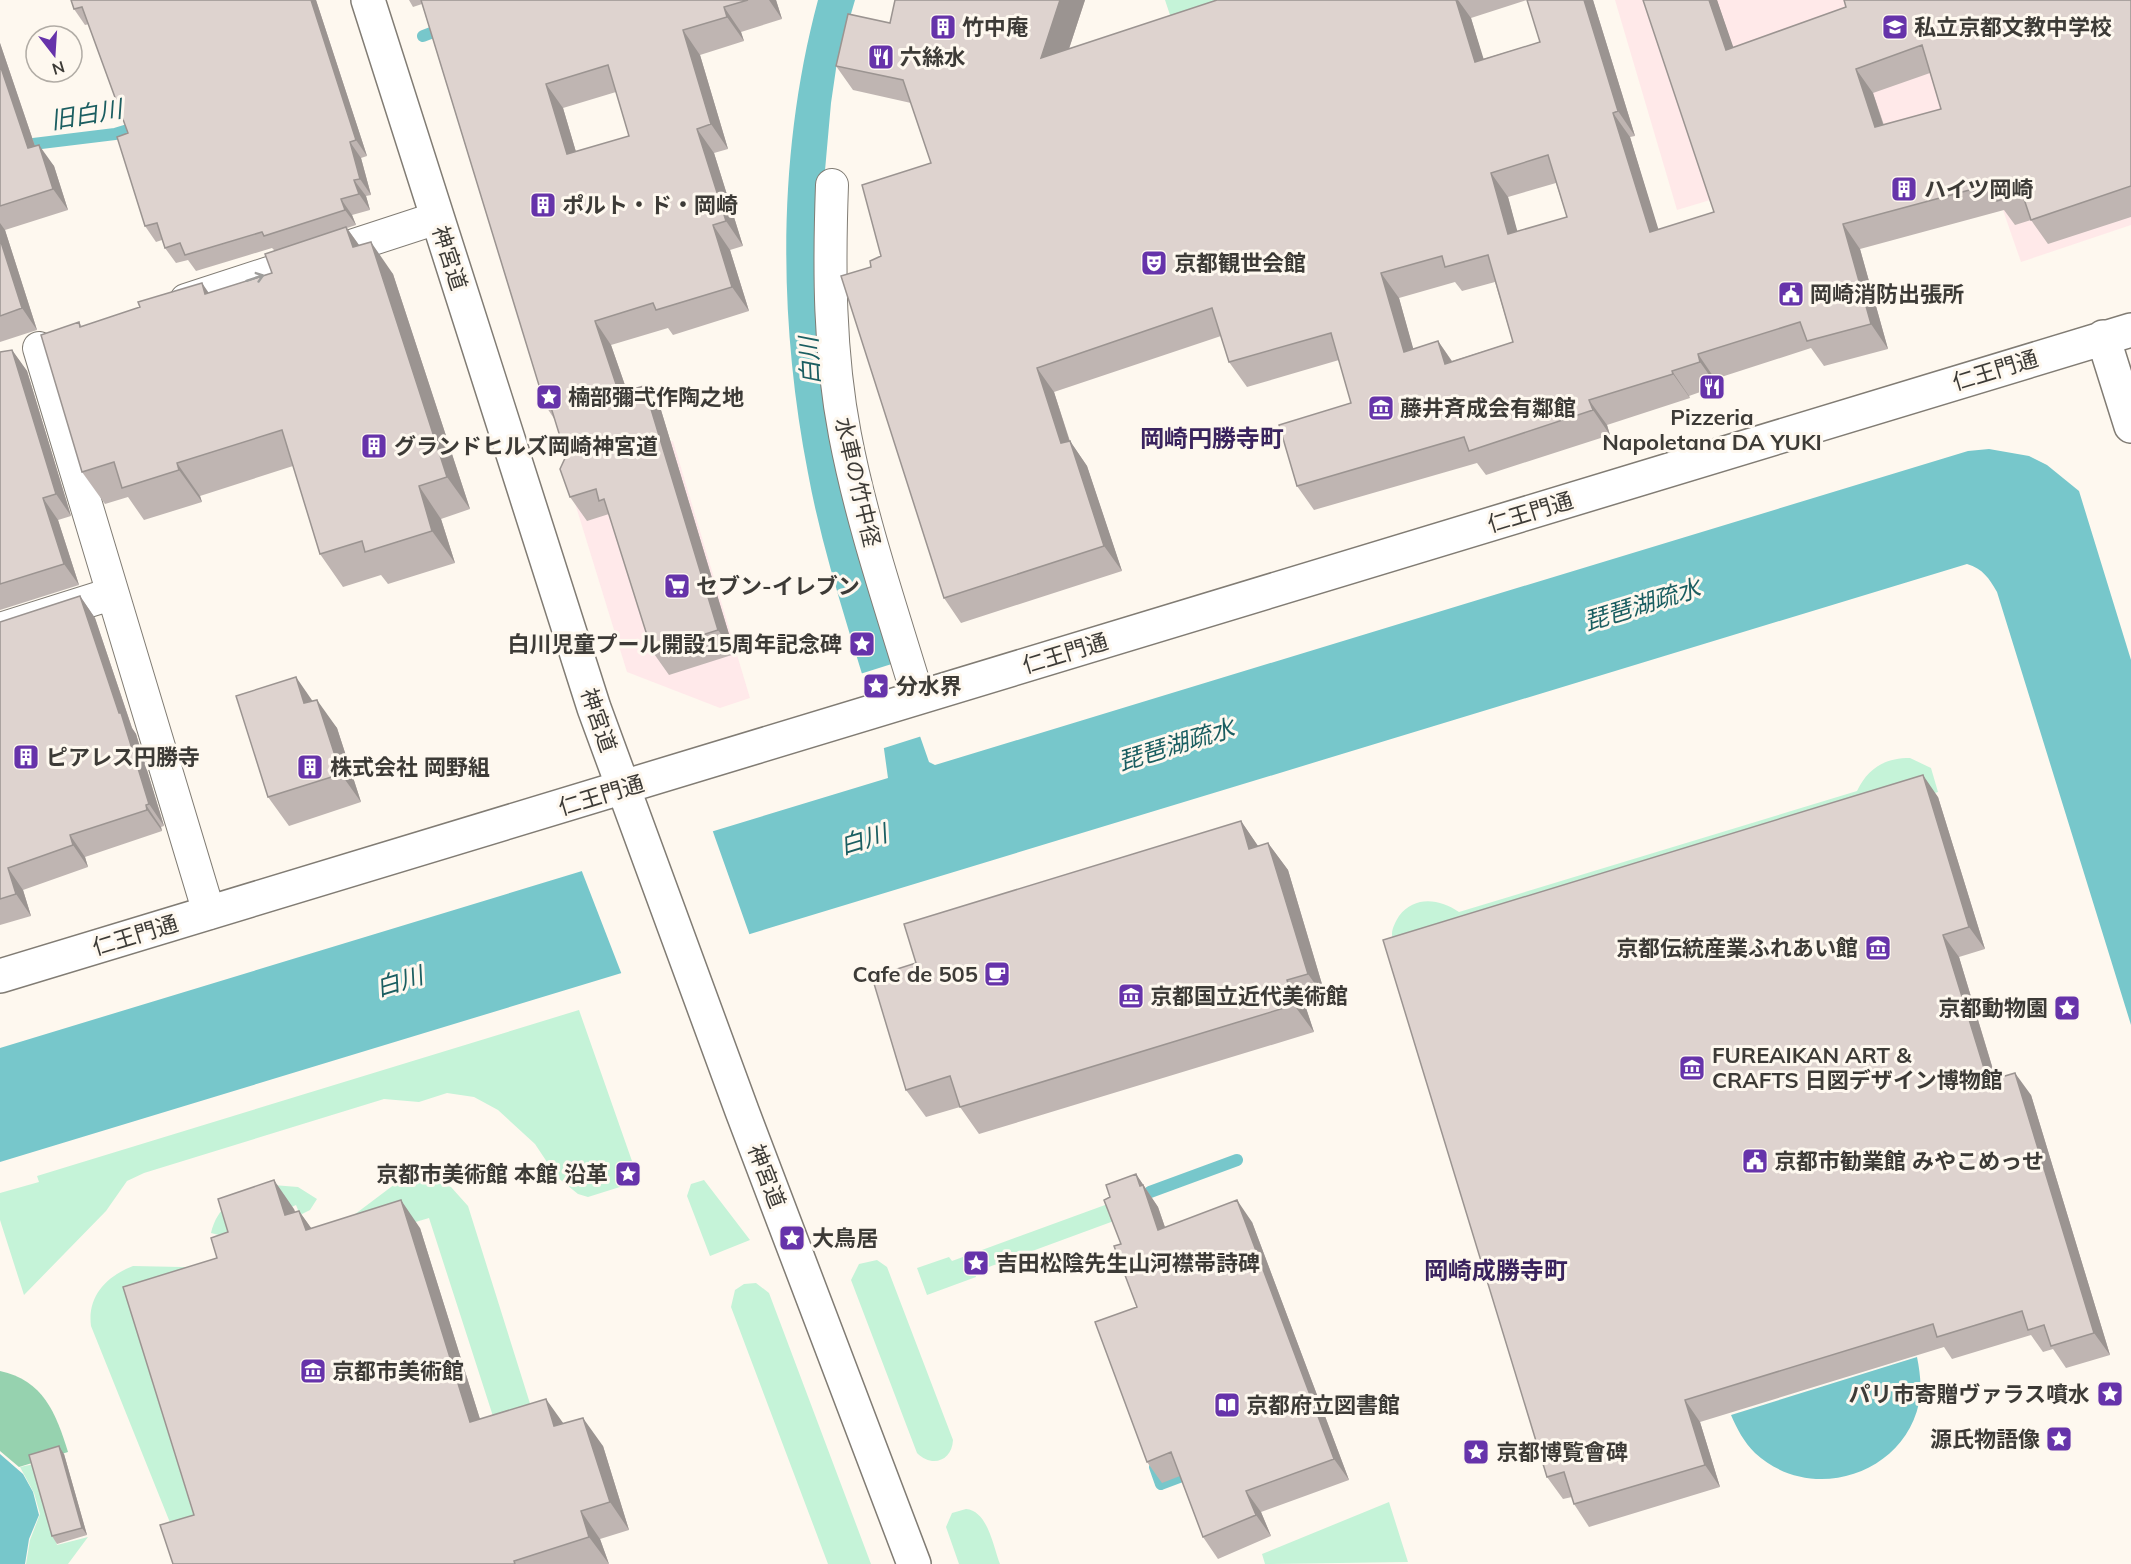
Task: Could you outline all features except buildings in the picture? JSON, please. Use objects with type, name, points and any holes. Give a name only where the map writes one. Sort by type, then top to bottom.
[{"type":"street","name":"神宮道","points":[[368,0],[590,697],[690,971],[914,1564]]},
{"type":"street","name":"水車の竹中径","points":[[832,185],[830,247],[832,323],[844,433],[864,517],[913,688]]},
{"type":"street","points":[[163,308],[437,218]]},
{"type":"street","points":[[2117,333],[2131,426]]},
{"type":"street","name":"仁王門通","points":[[0,976],[869,712],[913,688],[2117,333]]},
{"type":"street","points":[[36,349],[209,913]]},
{"type":"street","points":[[0,629],[111,594]]},
{"type":"shaded area","points":[[1615,0],[2131,0],[2131,225],[2021,262],[1972,121],[1677,210]]},
{"type":"shaded area","points":[[673,441],[750,698],[720,708],[627,672],[566,474]]},
{"type":"green space","points":[[1165,0],[1235,0],[1172,21]]},
{"type":"green space","points":[[1901,758],[1910,758],[1931,768],[1938,792],[1399,956],[1392,934],[1394,925],[1405,909],[1412,905],[1428,901],[1436,902],[1459,912],[1857,791],[1866,776],[1878,766]]},
{"type":"green space","points":[[579,1010],[639,1181],[588,1197],[578,1194],[557,1177],[535,1144],[498,1110],[474,1097],[447,1093],[419,1102],[384,1099],[144,1173],[127,1181],[106,1211],[24,1295],[0,1220],[0,1193],[39,1182],[37,1176]]},
{"type":"green space","points":[[423,1178],[451,1187],[468,1206],[538,1429],[501,1441],[429,1218],[325,1249],[322,1239],[399,1181]]},
{"type":"green space","points":[[704,1180],[750,1240],[710,1256],[687,1196],[691,1184]]},
{"type":"green space","points":[[273,1185],[298,1187],[317,1199],[310,1210],[300,1215],[296,1205],[227,1237],[211,1233],[220,1213],[226,1206],[242,1195]]},
{"type":"green space","points":[[1116,1201],[1122,1218],[975,1272],[976,1277],[927,1295],[917,1268],[949,1257],[952,1261]]},
{"type":"green space","points":[[877,1260],[887,1267],[953,1440],[949,1453],[940,1460],[929,1460],[917,1453],[851,1280],[859,1264]]},
{"type":"green space","points":[[133,1266],[230,1268],[233,1278],[130,1310],[196,1523],[173,1530],[91,1326],[92,1305],[101,1288],[115,1275]]},
{"type":"green space","points":[[756,1283],[769,1293],[871,1564],[828,1564],[731,1307],[735,1290],[744,1284]]},
{"type":"green space","points":[[0,1371],[15,1375],[27,1382],[46,1400],[68,1452],[19,1467],[0,1451]]},
{"type":"green space","points":[[34,1464],[57,1545],[88,1537],[68,1564],[26,1564],[30,1540],[40,1514],[34,1493],[20,1467]]},
{"type":"green space","points":[[1389,1502],[1408,1562],[1265,1564],[1262,1554]]},
{"type":"green space","points":[[966,1509],[980,1516],[985,1523],[1000,1564],[959,1564],[946,1527],[952,1513]]},
{"type":"water","points":[[818,0],[855,0],[837,62],[831,103],[818,249],[890,650],[929,762],[935,765],[1968,451],[1989,449],[2029,456],[2047,465],[2079,491],[2131,660],[2131,1025],[1997,592],[1985,575],[1967,564],[0,1162],[0,1048],[888,778],[884,749],[815,508],[798,414],[791,355],[786,236],[789,176],[795,117]]},
{"type":"water","points":[[1917,1357],[1920,1397],[1910,1428],[1894,1449],[1875,1464],[1852,1475],[1827,1479],[1802,1477],[1777,1468],[1751,1449],[1731,1415]]},
{"type":"water","points":[[0,1454],[23,1474],[33,1492],[39,1515],[29,1539],[25,1564],[0,1564]]},
{"type":"pier","points":[[898,662],[922,736],[881,749],[860,674]]},
{"type":"pier","points":[[712,829],[750,936],[622,975],[581,869]]},
{"type":"waterway","name":"旧白川","points":[[423,36],[444,28]]},
{"type":"waterway","name":"旧白川","points":[[0,148],[115,134],[141,126]]},
{"type":"waterway","points":[[1150,1192],[1237,1160]]},
{"type":"waterway","points":[[1155,1467],[1161,1484],[1185,1475]]},
{"type":"place","name":"竹中庵","points":[[943,27]]},
{"type":"place","name":"私立京都文教中学校","points":[[1895,27]]},
{"type":"place","name":"六絲水","points":[[881,57]]},
{"type":"place","name":"ハイツ岡崎","points":[[1904,189]]},
{"type":"place","name":"ポルト・ド・岡崎","points":[[543,205]]},
{"type":"place","name":"京都観世会館","points":[[1154,263]]},
{"type":"place","name":"岡崎消防出張所","points":[[1791,294]]},
{"type":"place","name":"Pizzeria Napoletana DA YUKI","points":[[1712,387]]},
{"type":"place","name":"楠部彌弌作陶之地","points":[[549,397]]},
{"type":"place","name":"藤井斉成会有鄰館","points":[[1381,408]]},
{"type":"place","name":"グランドヒルズ岡崎神宮道","points":[[374,446]]},
{"type":"place","name":"セブン-イレブン","points":[[677,586]]},
{"type":"place","name":"白川児童プール開設15周年記念碑","points":[[862,644]]},
{"type":"place","name":"分水界","points":[[876,686]]},
{"type":"place","name":"ピアレス円勝寺","points":[[26,757]]},
{"type":"place","name":"株式会社 岡野組","points":[[310,767]]},
{"type":"place","name":"京都伝統産業ふれあい館","points":[[1878,948]]},
{"type":"place","name":"Cafe de 505","points":[[997,974]]},
{"type":"place","name":"京都国立近代美術館","points":[[1131,996]]},
{"type":"place","name":"京都動物園","points":[[2067,1008]]},
{"type":"place","name":"FUREAIKAN ART & CRAFTS 日図デザイン博物館","points":[[1692,1068]]},
{"type":"place","name":"京都市勧業館 みやこめっせ","points":[[1755,1161]]},
{"type":"place","name":"京都市美術館 本館 沿革","points":[[628,1174]]},
{"type":"place","name":"大鳥居","points":[[792,1238]]},
{"type":"place","name":"吉田松陰先生山河襟帯詩碑","points":[[976,1263]]},
{"type":"place","name":"京都市美術館","points":[[313,1371]]},
{"type":"place","name":"パリ市寄贈ヴァラス噴水","points":[[2110,1394]]},
{"type":"place","name":"京都府立図書館","points":[[1227,1405]]},
{"type":"place","name":"源氏物語像","points":[[2059,1439]]},
{"type":"place","name":"京都博覧會碑","points":[[1476,1452]]},
{"type":"district","name":"岡崎円勝寺町","points":[[1212,438]]},
{"type":"district","name":"岡崎成勝寺町","points":[[1496,1270]]},
{"type":"water label","name":"白川","points":[[809,361]]},
{"type":"water label","name":"琵琶湖疏水","points":[[1642,604]]},
{"type":"water label","name":"琵琶湖疏水","points":[[1176,744]]},
{"type":"water label","name":"白川","points":[[863,839]]},
{"type":"water label","name":"白川","points":[[399,981]]}]
